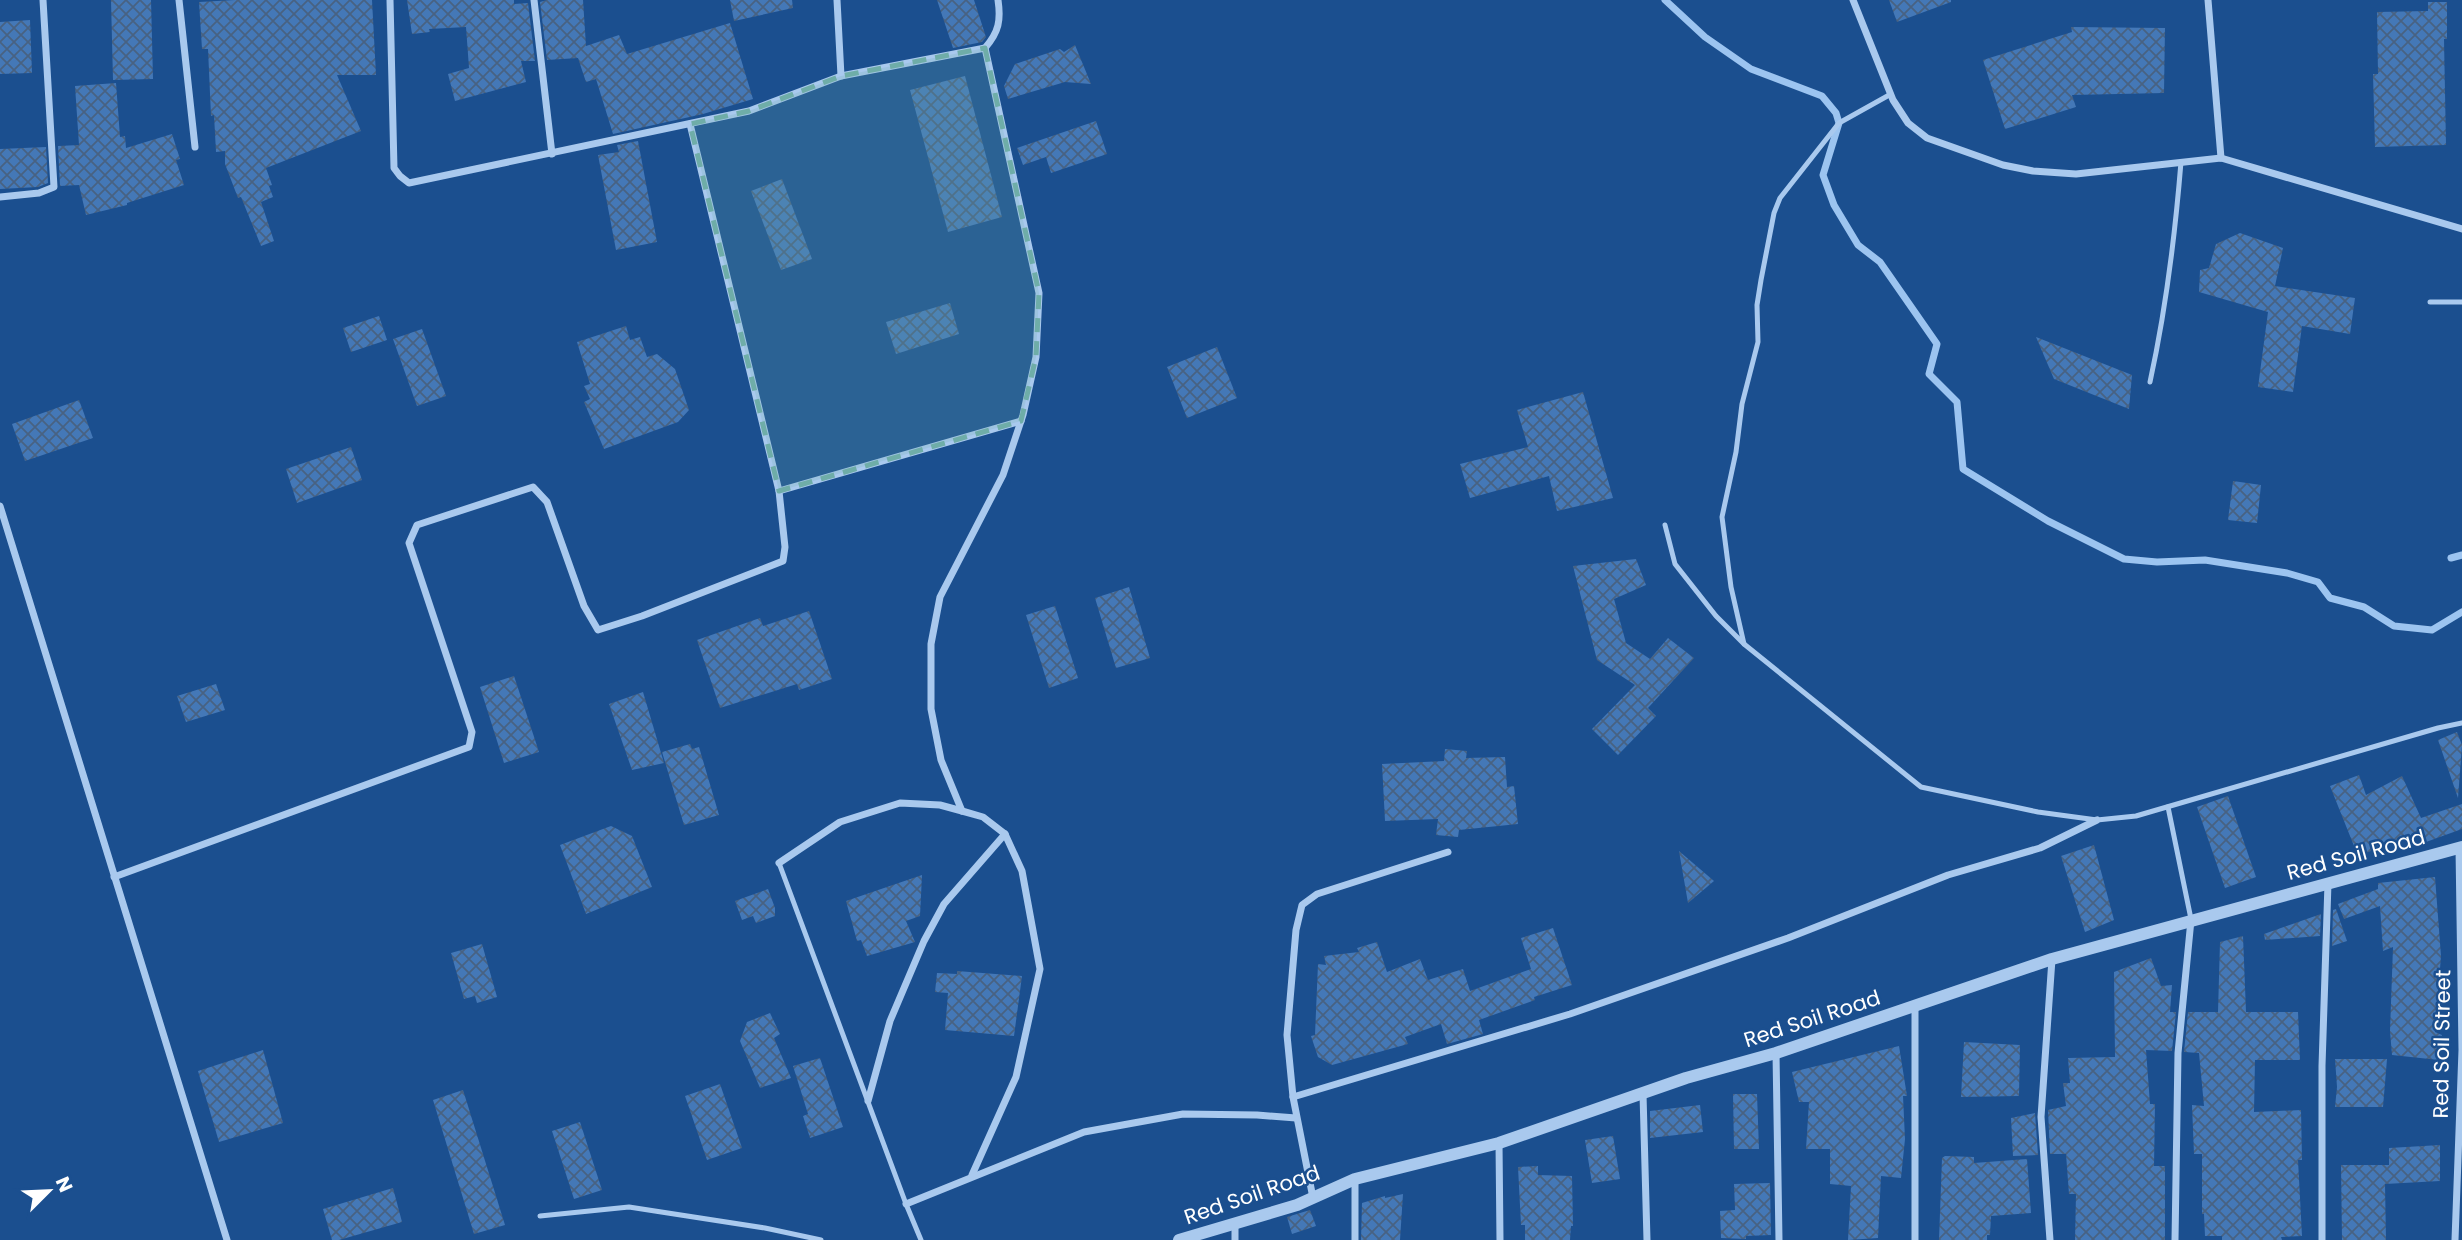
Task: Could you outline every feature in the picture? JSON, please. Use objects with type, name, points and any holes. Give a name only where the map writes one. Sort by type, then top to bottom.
[{"type":"street","points":[[0,197],[39,193],[54,187],[43,0]]},
{"type":"street","points":[[179,0],[195,147]]},
{"type":"street","points":[[390,0],[394,168],[409,183],[749,111],[841,76],[985,48],[995,37],[999,25],[998,0]]},
{"type":"street","points":[[534,0],[552,154]]},
{"type":"street","points":[[837,0],[841,76]]},
{"type":"street","points":[[1853,0],[1891,94],[1908,123],[1927,138],[2003,165],[2034,171],[2076,174],[2221,158],[2462,229]]},
{"type":"street","points":[[2208,0],[2221,158]]},
{"type":"street","points":[[962,811],[938,747],[931,709],[931,644],[940,597],[1003,475],[1021,421],[1036,357],[1040,293],[985,48]]},
{"type":"street","points":[[114,877],[468,747],[472,732],[409,543],[417,525],[533,487],[547,502],[584,606],[598,630],[642,616],[783,561],[785,547],[779,491],[690,124]]},
{"type":"street","points":[[779,491],[1021,421]]},
{"type":"street","points":[[0,506],[227,1240]]},
{"type":"street","points":[[779,863],[840,822],[900,803],[940,804],[983,817],[1005,834],[1022,871],[1040,969],[1017,1077],[972,1176]]},
{"type":"street","points":[[1293,1097],[1570,1014],[1788,938],[1948,876],[2039,848],[2097,820]]},
{"type":"street","points":[[869,1101],[891,1021],[943,904],[1005,834]]},
{"type":"street","name":"Red Soil Road","points":[[1179,1240],[1297,1205],[1355,1179],[1499,1143],[1686,1078],[1776,1053],[2052,959],[2191,919],[2461,848]]},
{"type":"street","name":"Red Soil Street","points":[[2455,1240],[2462,1050],[2461,848]]},
{"type":"street","points":[[1313,1198],[1293,1097],[1287,1035],[1296,930],[1302,905],[1317,894],[1448,852]]},
{"type":"street","points":[[2322,1240],[2322,1066],[2328,883]]},
{"type":"street","points":[[2175,1240],[2178,1053],[2191,919]]},
{"type":"street","points":[[2050,1240],[2041,1117],[2052,959]]},
{"type":"street","points":[[1915,1240],[1916,1006]]},
{"type":"street","points":[[1776,1053],[1779,1240]]},
{"type":"street","points":[[1643,1094],[1647,1240]]},
{"type":"street","points":[[905,1204],[1084,1132],[1183,1114],[1297,1118]]},
{"type":"street","points":[[1499,1143],[1500,1240]]},
{"type":"street","points":[[1355,1179],[1355,1240]]},
{"type":"street","points":[[1235,1224],[1235,1240]]},
{"type":"lane","points":[[1744,644],[1731,587],[1722,517],[1736,452],[1742,404],[1758,342],[1757,305],[1774,212],[1780,198],[1839,123],[1891,94]]},
{"type":"lane","points":[[2150,382],[2175,244],[2181,162]]},
{"type":"lane","points":[[2430,302],[2462,302]]},
{"type":"lane","points":[[1665,525],[1675,564],[1716,616],[1744,644],[1921,787],[2038,812],[2097,820],[2136,816],[2462,723]]},
{"type":"lane","points":[[2168,807],[2191,919]]},
{"type":"lane","points":[[779,863],[905,1204],[921,1240]]},
{"type":"lane","points":[[540,1216],[629,1207],[765,1228],[821,1240]]},
{"type":"highlighted area","points":[[985,48],[1039,293],[1036,357],[1021,421],[779,491],[690,124],[749,111],[841,76]]},
{"type":"building","points":[[111,0],[151,0],[153,79],[113,80]]},
{"type":"building","points":[[372,0],[376,75],[337,75],[361,131],[266,168],[273,197],[261,202],[274,241],[261,246],[225,164],[225,151],[216,152],[214,115],[211,116],[208,49],[202,49],[199,2]]},
{"type":"building","points":[[407,0],[514,0],[514,4],[528,3],[535,61],[521,61],[526,82],[455,101],[448,74],[469,68],[466,27],[429,29],[430,32],[412,34]]},
{"type":"building","points":[[583,0],[586,46],[619,35],[627,54],[730,23],[753,99],[703,114],[613,134],[596,79],[586,82],[578,58],[547,60],[540,2]]},
{"type":"building","points":[[730,0],[792,0],[793,8],[734,21]]},
{"type":"building","points":[[937,0],[974,0],[986,37],[982,42],[953,48]]},
{"type":"building","points":[[1889,0],[1951,0],[1951,2],[1897,22]]},
{"type":"building","points":[[2428,2],[2447,2],[2447,39],[2444,39],[2446,145],[2375,147],[2373,74],[2378,74],[2377,12],[2428,11]]},
{"type":"building","points":[[30,20],[32,73],[0,74],[0,22]]},
{"type":"building","points":[[2071,27],[2165,28],[2164,93],[2072,95],[2076,107],[2005,129],[1983,60],[2072,32]]},
{"type":"building","points":[[1075,45],[1091,84],[1065,82],[1008,99],[1004,86],[1015,64],[1060,49],[1064,52]]},
{"type":"building","points":[[965,76],[1002,217],[948,232],[910,90]]},
{"type":"building","points":[[116,83],[120,137],[125,136],[126,148],[172,134],[184,185],[127,205],[86,215],[79,185],[60,186],[58,146],[79,145],[75,86]]},
{"type":"building","points":[[1096,121],[1107,154],[1051,173],[1046,157],[1023,165],[1017,148]]},
{"type":"building","points":[[638,141],[657,242],[616,250],[598,155],[619,152],[617,145]]},
{"type":"building","points":[[46,147],[48,183],[38,187],[0,189],[0,149]]},
{"type":"building","points":[[782,179],[812,259],[781,270],[751,191]]},
{"type":"building","points":[[2240,233],[2283,248],[2275,286],[2355,298],[2350,334],[2302,326],[2293,392],[2258,387],[2268,312],[2199,292],[2200,270],[2209,268],[2216,244]]},
{"type":"building","points":[[950,303],[959,334],[896,354],[886,322]]},
{"type":"building","points":[[379,316],[387,340],[351,352],[343,328]]},
{"type":"building","points":[[626,326],[630,340],[640,337],[647,357],[657,354],[675,369],[689,410],[678,422],[604,449],[584,402],[590,399],[584,386],[590,384],[577,342]]},
{"type":"building","points":[[422,329],[446,396],[417,406],[393,339]]},
{"type":"building","points":[[2036,337],[2132,375],[2129,409],[2054,379]]},
{"type":"building","points":[[1217,347],[1237,398],[1187,418],[1167,367]]},
{"type":"building","points":[[1583,392],[1613,498],[1557,511],[1549,476],[1470,498],[1460,464],[1528,447],[1517,410]]},
{"type":"building","points":[[79,400],[93,438],[25,461],[12,424]]},
{"type":"building","points":[[351,447],[362,480],[297,503],[286,469]]},
{"type":"building","points":[[2233,481],[2261,485],[2257,523],[2228,520]]},
{"type":"building","points":[[1636,559],[1646,585],[1614,599],[1626,643],[1650,659],[1668,638],[1694,658],[1648,708],[1656,716],[1618,755],[1592,729],[1635,685],[1597,660],[1573,566]]},
{"type":"building","points":[[1129,587],[1150,658],[1116,668],[1095,598]]},
{"type":"building","points":[[1055,606],[1078,678],[1049,688],[1026,615]]},
{"type":"building","points":[[809,611],[832,679],[799,690],[797,684],[720,708],[697,640],[760,618],[763,626]]},
{"type":"building","points":[[514,676],[539,752],[504,763],[480,687]]},
{"type":"building","points":[[216,684],[225,710],[186,722],[177,696]]},
{"type":"building","points":[[643,692],[664,763],[632,770],[609,704]]},
{"type":"building","points":[[2457,732],[2462,745],[2458,798],[2438,740]]},
{"type":"building","points":[[690,744],[692,749],[699,747],[719,815],[684,825],[662,752]]},
{"type":"building","points":[[1445,749],[1467,751],[1466,758],[1505,757],[1507,787],[1514,786],[1518,824],[1459,830],[1458,837],[1436,835],[1438,819],[1385,821],[1382,764],[1444,761]]},
{"type":"building","points":[[2359,775],[2366,795],[2402,776],[2421,818],[2462,804],[2462,829],[2426,842],[2422,831],[2358,856],[2330,786]]},
{"type":"building","points":[[2228,796],[2256,877],[2225,888],[2197,807]]},
{"type":"building","points":[[611,826],[632,836],[652,887],[586,914],[560,845]]},
{"type":"building","points":[[2094,845],[2114,920],[2085,932],[2061,856]]},
{"type":"building","points":[[1679,851],[1714,881],[1688,903]]},
{"type":"building","points":[[922,875],[920,916],[906,921],[915,942],[867,956],[861,940],[857,941],[846,901]]},
{"type":"building","points":[[2435,877],[2441,956],[2435,1032],[2442,1035],[2439,1060],[2392,1055],[2390,1031],[2393,947],[2383,951],[2380,906],[2344,919],[2338,904],[2378,889],[2378,883]]},
{"type":"building","points":[[768,889],[775,916],[756,923],[753,916],[742,920],[735,901]]},
{"type":"building","points":[[2336,909],[2347,941],[2332,946],[2333,910]]},
{"type":"building","points":[[2321,914],[2320,936],[2265,940],[2264,934]]},
{"type":"building","points":[[1553,928],[1572,985],[1534,997],[1535,1000],[1479,1020],[1483,1034],[1447,1044],[1441,1024],[1405,1037],[1408,1044],[1332,1065],[1318,1057],[1311,1036],[1315,1035],[1318,964],[1326,965],[1324,956],[1359,952],[1357,948],[1377,942],[1387,972],[1420,959],[1428,980],[1463,969],[1470,991],[1531,969],[1521,938]]},
{"type":"building","points":[[2243,936],[2246,1012],[2298,1012],[2300,1060],[2255,1060],[2254,1112],[2301,1110],[2302,1160],[2298,1160],[2302,1236],[2281,1237],[2282,1240],[2222,1240],[2222,1236],[2205,1236],[2202,1214],[2202,1154],[2194,1154],[2192,1105],[2204,1106],[2199,1053],[2184,1052],[2188,1012],[2218,1012],[2220,942]]},
{"type":"building","points":[[482,944],[497,997],[477,1003],[475,996],[464,999],[451,953]]},
{"type":"building","points":[[2151,958],[2161,986],[2172,985],[2170,1012],[2176,1012],[2172,1051],[2146,1050],[2150,1104],[2155,1104],[2154,1166],[2165,1166],[2165,1240],[2075,1240],[2076,1194],[2069,1194],[2066,1154],[2050,1154],[2048,1110],[2066,1106],[2063,1083],[2070,1083],[2068,1058],[2115,1057],[2114,972]]},
{"type":"building","points":[[957,971],[1022,976],[1014,1036],[945,1030],[948,993],[935,992],[937,973],[957,974]]},
{"type":"building","points":[[770,1013],[780,1034],[774,1038],[791,1078],[760,1088],[740,1041],[747,1022]]},
{"type":"building","points":[[1964,1042],[2020,1045],[2019,1096],[1961,1097]]},
{"type":"building","points":[[1899,1046],[1907,1096],[1903,1096],[1905,1139],[1901,1178],[1881,1176],[1878,1238],[1848,1240],[1851,1186],[1830,1184],[1830,1149],[1806,1149],[1809,1102],[1799,1102],[1792,1072]]},
{"type":"building","points":[[263,1050],[283,1123],[219,1142],[198,1071]]},
{"type":"building","points":[[820,1058],[843,1127],[810,1138],[803,1116],[808,1114],[793,1066]]},
{"type":"building","points":[[2335,1059],[2387,1059],[2383,1107],[2335,1107]]},
{"type":"building","points":[[720,1084],[742,1148],[707,1160],[685,1096]]},
{"type":"building","points":[[463,1090],[505,1225],[474,1234],[433,1100]]},
{"type":"building","points":[[1733,1094],[1757,1094],[1759,1149],[1734,1149]]},
{"type":"building","points":[[1700,1105],[1703,1132],[1650,1138],[1650,1111]]},
{"type":"building","points":[[2035,1113],[2038,1155],[2013,1156],[2011,1118]]},
{"type":"building","points":[[580,1122],[602,1190],[574,1199],[552,1131]]},
{"type":"building","points":[[1613,1136],[1620,1179],[1592,1183],[1585,1140]]},
{"type":"building","points":[[2440,1145],[2440,1181],[2385,1184],[2386,1240],[2342,1240],[2341,1165],[2389,1165],[2389,1148]]},
{"type":"building","points":[[1974,1157],[1974,1163],[2027,1159],[2031,1213],[1991,1216],[1990,1235],[1987,1235],[1987,1240],[1939,1240],[1942,1158]]},
{"type":"building","points":[[1538,1166],[1538,1175],[1572,1176],[1573,1226],[1570,1240],[1525,1240],[1525,1225],[1521,1225],[1518,1167]]},
{"type":"building","points":[[1770,1183],[1771,1235],[1746,1236],[1746,1239],[1721,1238],[1720,1211],[1735,1210],[1734,1184]]},
{"type":"building","points":[[393,1188],[402,1222],[332,1240],[323,1209]]},
{"type":"building","points":[[1403,1194],[1400,1240],[1361,1240],[1362,1203]]},
{"type":"building","points":[[1310,1210],[1316,1226],[1292,1234],[1287,1217]]},
{"type":"waterway","points":[[1665,0],[1705,37],[1751,69],[1822,96],[1836,113],[1839,123],[1823,175],[1834,205],[1858,245],[1880,262],[1937,344],[1929,374],[1957,402],[1963,469],[2048,521],[2124,559],[2157,562],[2205,560],[2287,573],[2318,582],[2330,598],[2364,607],[2394,626],[2432,630],[2462,612]]},
{"type":"waterway","points":[[2451,558],[2462,555]]}]
